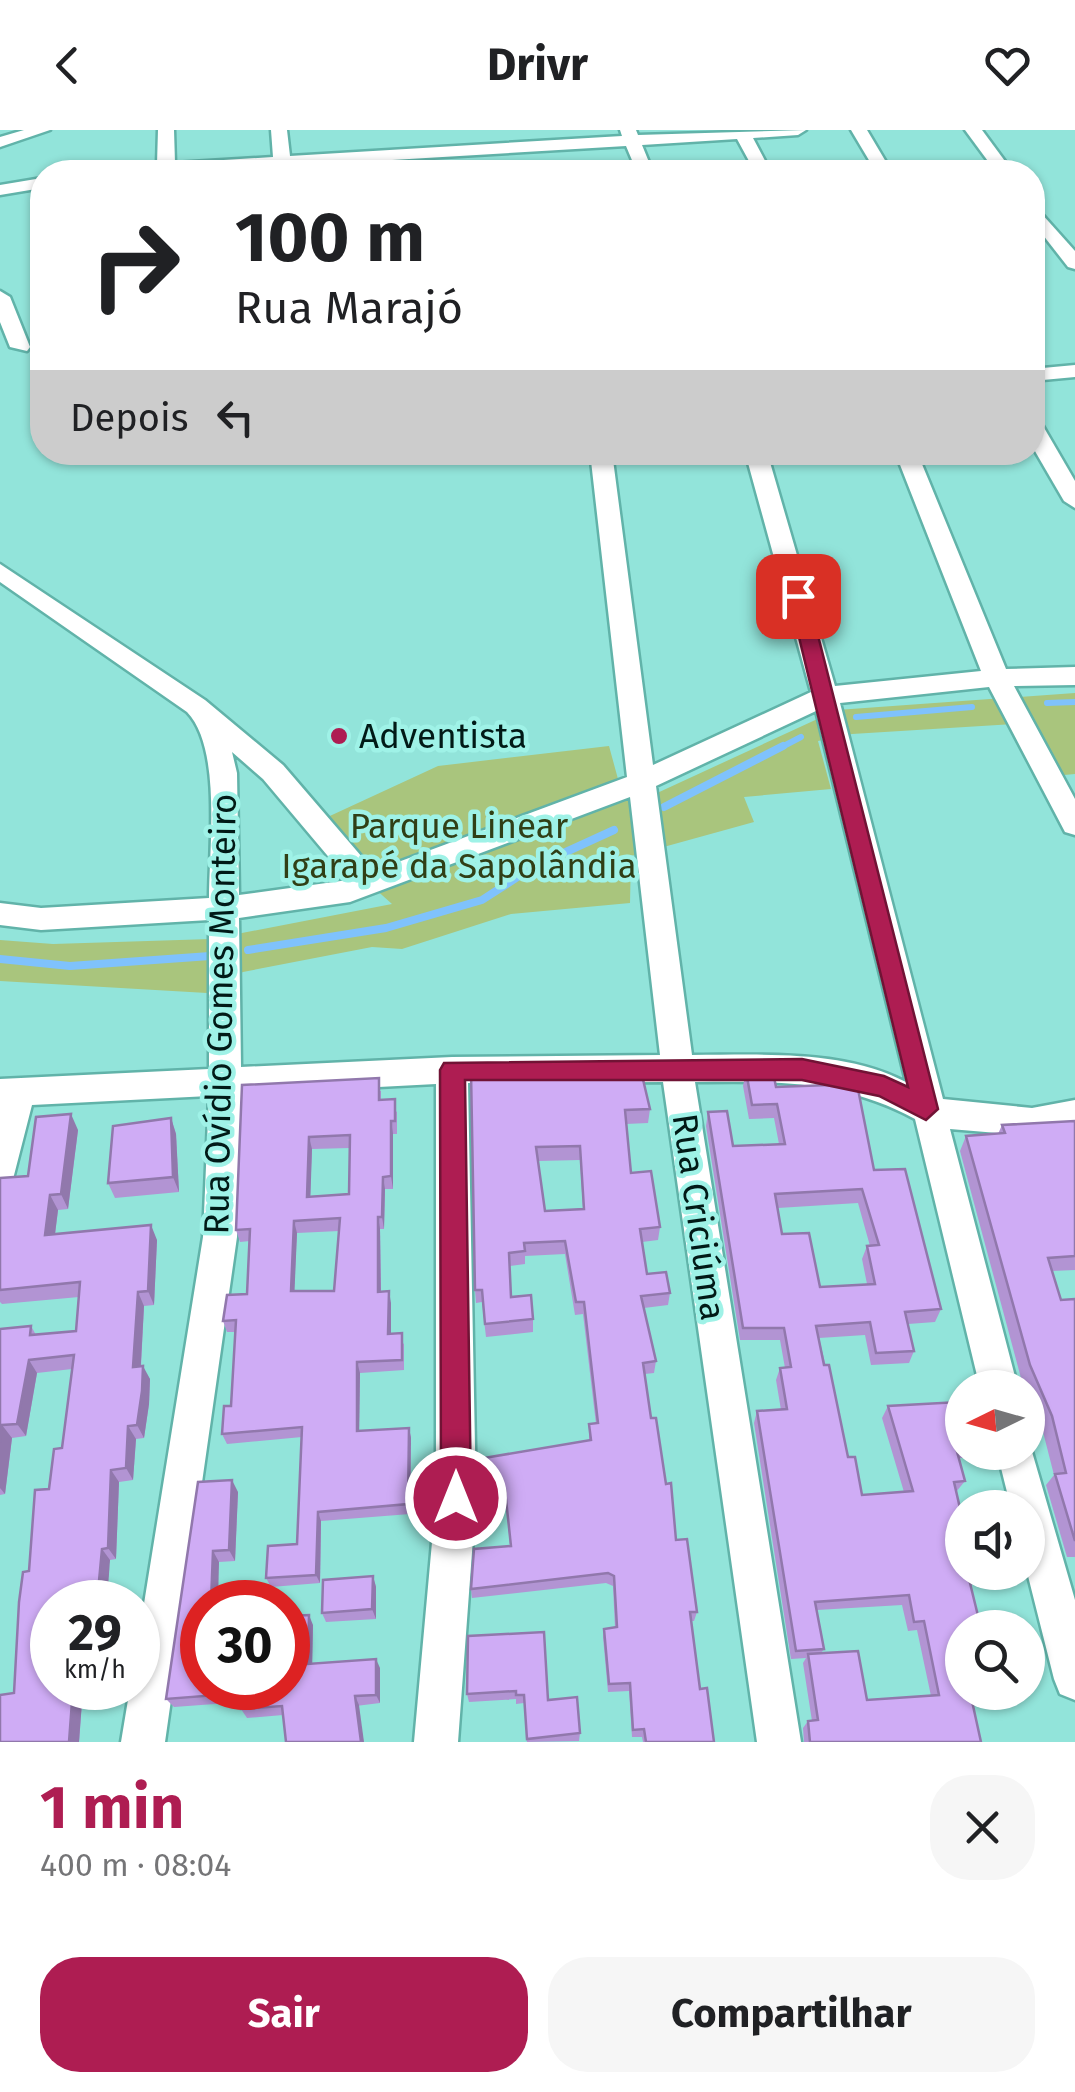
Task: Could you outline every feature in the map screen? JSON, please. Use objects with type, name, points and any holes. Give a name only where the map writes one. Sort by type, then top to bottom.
[{"type":"street","points":[[0,142],[42,130]]},
{"type":"street","points":[[166,130],[166,160]]},
{"type":"street","points":[[279,130],[281,160]]},
{"type":"street","points":[[398,130],[403,160]]},
{"type":"street","points":[[417,160],[514,139],[798,130]]},
{"type":"street","points":[[859,130],[877,160]]},
{"type":"street","points":[[973,130],[997,160]]},
{"type":"street","points":[[742,132],[757,160]]},
{"type":"street","points":[[630,135],[640,160]]},
{"type":"street","points":[[0,190],[30,184]]},
{"type":"street","points":[[1045,230],[1075,227]]},
{"type":"street","points":[[1045,234],[1075,263]]},
{"type":"street","points":[[0,296],[20,347]]},
{"type":"street","points":[[1045,374],[1075,372]]},
{"type":"street","points":[[1045,449],[1075,501]]},
{"type":"street","name":"Rua Criciúma","points":[[603,465],[678,1067],[779,1742]]},
{"type":"street","points":[[760,465],[825,696],[993,1370]]},
{"type":"street","points":[[911,465],[996,678],[1075,825]]},
{"type":"street","points":[[0,571],[211,722],[273,772],[369,885]]},
{"type":"street","points":[[0,914],[40,918],[226,909],[288,902],[369,885],[641,782],[825,696],[996,678],[1075,676]]},
{"type":"street","name":"Rua Ovídio Gomes Monteiro","points":[[143,1742],[220,1236],[226,1082],[224,773],[211,722]]},
{"type":"street","points":[[0,1172],[9,1093],[452,1070],[678,1067],[802,1070],[838,1075],[884,1086],[926,1109],[964,1118],[1032,1122],[1075,1114]]},
{"type":"street","points":[[436,1742],[456,1498],[452,1070]]},
{"type":"street","points":[[1021,1470],[1075,1679]]},
{"type":"green space","name":"Parque Linear Igarapé da Sapolândia","points":[[1075,693],[1075,774],[1064,775],[1032,723],[852,734],[818,741],[831,789],[744,797],[754,822],[631,856],[630,903],[511,914],[402,949],[372,947],[243,972],[215,984],[207,993],[0,981],[0,940],[53,944],[211,939],[392,904],[306,827],[438,766],[609,746],[618,779],[655,794],[837,710]]},
{"type":"building","points":[[641,1071],[650,1109],[625,1110],[631,1173],[651,1171],[660,1227],[640,1229],[647,1274],[666,1272],[670,1293],[641,1296],[656,1361],[643,1363],[666,1484],[671,1483],[676,1540],[687,1539],[697,1612],[690,1612],[700,1689],[707,1688],[714,1742],[646,1742],[644,1729],[633,1730],[630,1683],[609,1684],[604,1629],[617,1627],[614,1576],[608,1573],[471,1589],[474,1549],[511,1546],[505,1490],[478,1494],[478,1459],[591,1440],[589,1424],[598,1423],[584,1302],[576,1302],[565,1241],[524,1243],[525,1251],[509,1253],[511,1297],[531,1295],[533,1319],[485,1324],[482,1290],[475,1290],[471,1072]],"holes":[[[580,1146],[584,1209],[545,1211],[536,1147]]]},
{"type":"building","points":[[746,1071],[773,1072],[776,1087],[857,1084],[874,1170],[905,1169],[941,1309],[905,1312],[914,1351],[876,1353],[870,1322],[816,1326],[824,1365],[829,1365],[848,1457],[855,1457],[862,1495],[913,1491],[888,1406],[945,1403],[945,1470],[962,1470],[965,1481],[954,1482],[956,1490],[945,1490],[945,1590],[972,1590],[977,1610],[945,1610],[945,1710],[974,1710],[981,1742],[810,1742],[808,1721],[818,1720],[808,1654],[858,1651],[867,1700],[939,1695],[924,1621],[914,1622],[909,1595],[815,1602],[824,1649],[796,1651],[757,1411],[787,1409],[780,1368],[791,1367],[784,1328],[743,1328],[708,1112],[727,1111],[733,1146],[785,1144],[777,1104],[752,1105]],"holes":[[[862,1189],[879,1245],[867,1246],[875,1284],[820,1287],[809,1233],[782,1234],[775,1194]]]},
{"type":"building","points":[[379,1078],[379,1100],[395,1099],[391,1176],[383,1177],[382,1217],[378,1217],[378,1292],[389,1291],[388,1334],[402,1333],[402,1360],[357,1362],[357,1431],[409,1428],[408,1504],[318,1512],[316,1575],[266,1578],[268,1546],[297,1544],[302,1427],[222,1434],[224,1406],[231,1406],[236,1320],[223,1321],[227,1295],[247,1294],[250,1229],[236,1230],[242,1085]],"holes":[[[350,1135],[349,1194],[307,1197],[309,1137]],[[340,1218],[334,1291],[291,1291],[294,1221]]]},
{"type":"building","points":[[71,1114],[61,1194],[50,1195],[45,1235],[151,1225],[148,1291],[138,1292],[133,1367],[143,1366],[137,1425],[128,1426],[126,1468],[111,1470],[108,1548],[102,1549],[99,1580],[30,1580],[30,1710],[71,1710],[69,1742],[0,1742],[0,1695],[14,1693],[19,1602],[23,1572],[29,1571],[35,1490],[49,1489],[54,1449],[62,1448],[74,1355],[29,1360],[17,1424],[2,1425],[0,1442],[0,1329],[31,1326],[30,1335],[76,1331],[80,1282],[0,1290],[0,1178],[28,1176],[36,1117]]},
{"type":"building","points":[[171,1118],[173,1177],[108,1183],[113,1126]]},
{"type":"building","points":[[1075,1121],[1075,1256],[1048,1258],[1061,1300],[1075,1299],[1075,1541],[1055,1474],[1066,1473],[1045,1400],[1045,1370],[1032,1370],[1030,1365],[966,1136],[1005,1133],[1002,1125]]},
{"type":"building","points":[[232,1480],[229,1550],[213,1551],[212,1580],[184,1580],[198,1482]]},
{"type":"building","points":[[373,1576],[372,1609],[322,1613],[323,1580]]},
{"type":"building","points":[[180,1604],[180,1698],[166,1699]]},
{"type":"building","points":[[544,1632],[548,1700],[577,1697],[580,1733],[527,1739],[524,1695],[516,1695],[516,1691],[467,1694],[468,1636]]},
{"type":"building","points":[[376,1659],[376,1695],[355,1696],[361,1742],[286,1742],[282,1710],[310,1710],[310,1664]]},
{"type":"waterway","points":[[1047,703],[1075,702]]},
{"type":"waterway","points":[[856,717],[972,707]]},
{"type":"waterway","points":[[778,749],[801,737]]},
{"type":"waterway","points":[[664,807],[783,746]]},
{"type":"waterway","points":[[248,950],[386,928],[482,900],[533,867],[614,830]]},
{"type":"waterway","points":[[0,959],[70,966],[210,956]]},
{"type":"place","name":"Adventista","points":[[339,736]]},
{"type":"route","points":[[456,1498],[452,1070],[802,1070],[884,1086],[926,1109],[798,596]]}]
